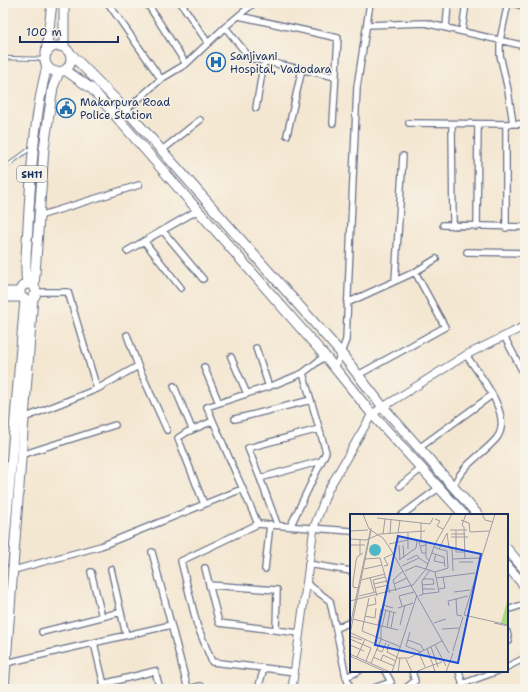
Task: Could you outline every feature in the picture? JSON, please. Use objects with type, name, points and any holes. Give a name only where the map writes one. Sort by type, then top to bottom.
[{"type":"main road","points":[[52,3],[46,59],[52,70],[62,71],[92,89],[325,356],[372,414],[463,514]]},
{"type":"main road","points":[[28,293],[39,216],[53,87],[62,71],[70,63],[70,54],[66,49],[64,3]]},
{"type":"main road","points":[[46,59],[52,48],[66,49],[126,110],[341,353],[383,407],[477,514]]},
{"type":"main road","name":"SH11","points":[[4,689],[14,570],[24,418],[28,293],[25,268],[28,214],[40,95],[46,59]]},
{"type":"main road","name":"SH11","points":[[3,563],[5,516],[28,293]]},
{"type":"main road","points":[[508,550],[523,564]]},
{"type":"main road","points":[[508,567],[525,586]]},
{"type":"street","points":[[108,3],[161,79]]},
{"type":"street","points":[[147,3],[186,64]]},
{"type":"street","points":[[182,3],[208,43]]},
{"type":"street","points":[[335,368],[346,340],[357,87],[370,3]]},
{"type":"street","points":[[446,28],[448,3]]},
{"type":"street","points":[[462,31],[466,3]]},
{"type":"street","points":[[508,3],[500,40],[500,55],[514,124]]},
{"type":"street","points":[[513,3],[525,6]]},
{"type":"street","points":[[126,110],[161,79],[186,64],[224,27],[239,16],[249,4]]},
{"type":"street","points":[[239,16],[338,38],[333,123]]},
{"type":"street","points":[[367,25],[425,23],[525,46]]},
{"type":"street","points":[[224,27],[250,58],[336,76]]},
{"type":"street","points":[[256,108],[264,61]]},
{"type":"street","points":[[287,135],[302,69]]},
{"type":"street","points":[[161,151],[200,120]]},
{"type":"street","points":[[409,123],[525,124]]},
{"type":"street","points":[[452,124],[453,226]]},
{"type":"street","points":[[477,227],[478,124]]},
{"type":"street","points":[[506,124],[506,228]]},
{"type":"street","points":[[395,281],[403,156]]},
{"type":"street","points":[[39,216],[139,186]]},
{"type":"street","points":[[127,251],[198,210]]},
{"type":"street","points":[[443,225],[506,228],[525,227]]},
{"type":"street","points":[[163,231],[203,279]]},
{"type":"street","points":[[144,242],[181,288]]},
{"type":"street","points":[[467,252],[525,253]]},
{"type":"street","points":[[348,303],[415,272],[436,259]]},
{"type":"street","points":[[358,374],[445,327],[415,272]]},
{"type":"street","points":[[3,291],[28,293],[68,292],[97,389]]},
{"type":"street","points":[[3,298],[28,293]]},
{"type":"street","points":[[292,689],[314,527],[328,490],[372,414],[466,355],[525,326]]},
{"type":"street","points":[[127,335],[138,366],[167,430]]},
{"type":"street","points":[[504,336],[525,376]]},
{"type":"street","points":[[256,348],[269,387]]},
{"type":"street","points":[[453,486],[461,471],[497,438],[503,422],[492,395],[466,355]]},
{"type":"street","points":[[258,524],[207,407],[269,387],[303,372],[325,356]]},
{"type":"street","points":[[231,357],[247,394]]},
{"type":"street","points":[[24,418],[97,389],[138,366]]},
{"type":"street","points":[[204,367],[219,403]]},
{"type":"street","points":[[291,525],[326,452],[303,372]]},
{"type":"street","points":[[174,386],[192,430]]},
{"type":"street","points":[[419,448],[492,395]]},
{"type":"street","points":[[235,419],[311,400]]},
{"type":"street","points":[[204,504],[178,438],[213,421]]},
{"type":"street","points":[[21,455],[115,425]]},
{"type":"street","points":[[277,524],[248,448],[319,429]]},
{"type":"street","points":[[260,478],[321,461]]},
{"type":"street","points":[[400,486],[422,468]]},
{"type":"street","points":[[403,514],[440,487]]},
{"type":"street","points":[[14,570],[101,546],[242,489]]},
{"type":"street","points":[[294,672],[212,662],[197,625],[181,561],[258,524],[291,525],[350,531]]},
{"type":"street","points":[[265,569],[270,524]]},
{"type":"street","points":[[152,552],[188,689],[201,686],[203,689]]},
{"type":"street","points":[[308,564],[350,571]]},
{"type":"street","points":[[205,568],[219,623],[299,633]]},
{"type":"street","points":[[111,569],[126,635]]},
{"type":"street","points":[[91,572],[102,617]]},
{"type":"street","points":[[306,583],[330,601],[346,677],[351,689]]},
{"type":"street","points":[[209,585],[277,590],[276,630]]},
{"type":"street","points":[[508,610],[525,604]]},
{"type":"street","points":[[42,632],[121,612]]},
{"type":"street","points":[[336,628],[350,622]]},
{"type":"street","points":[[6,663],[171,625]]},
{"type":"street","points":[[508,636],[509,641]]},
{"type":"street","points":[[94,643],[104,686],[155,671],[160,689]]},
{"type":"street","points":[[508,666],[525,658]]},
{"type":"street","points":[[258,689],[264,668]]},
{"type":"street","points":[[346,677],[356,672]]},
{"type":"street","points":[[370,689],[380,687],[391,682],[386,672]]},
{"type":"street","points":[[406,688],[415,682],[412,672]]},
{"type":"street","points":[[459,672],[463,686],[496,672]]},
{"type":"lane","points":[[3,58],[46,59]]},
{"type":"lane","points":[[3,169],[35,145]]},
{"type":"place","name":"Sanjivani Hospital, Vadodara","points":[[216,62]]},
{"type":"place","name":"Makarpura Road Police Station","points":[[66,108]]}]
